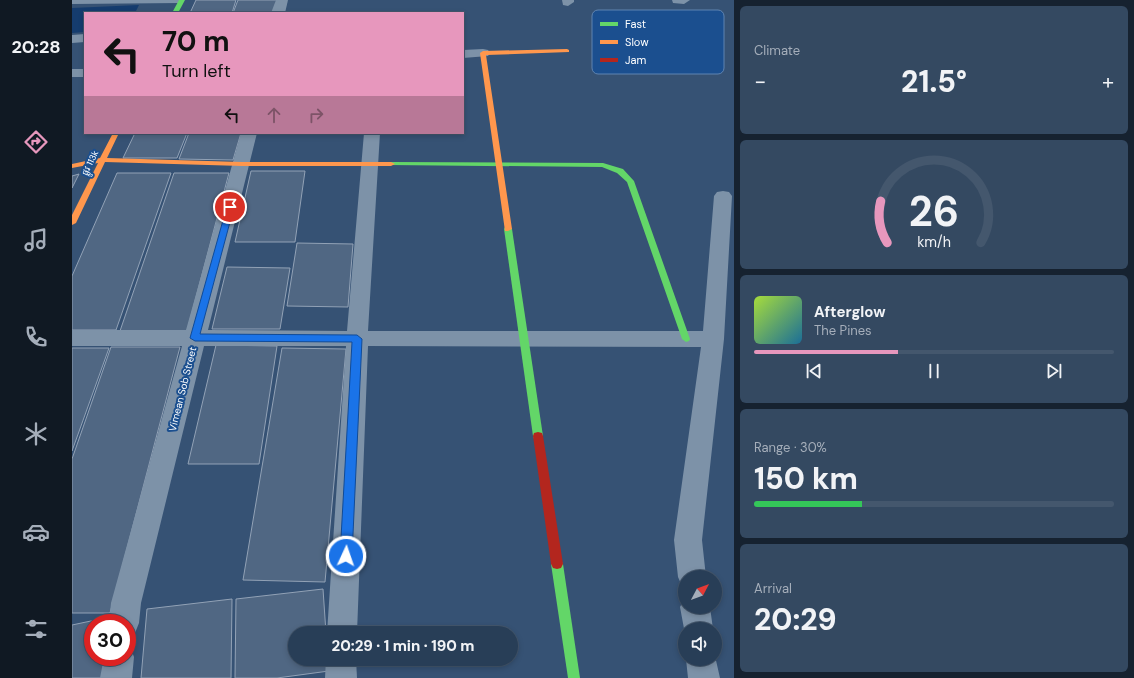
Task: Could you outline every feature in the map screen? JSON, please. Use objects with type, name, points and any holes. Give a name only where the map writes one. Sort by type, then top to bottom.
[{"type":"street","points":[[175,12],[181,0]]},
{"type":"street","points":[[278,12],[282,0]]},
{"type":"street","points":[[678,0],[684,0]]},
{"type":"street","points":[[72,39],[84,38]]},
{"type":"street","points":[[464,54],[567,52]]},
{"type":"street","points":[[483,53],[574,678]]},
{"type":"street","points":[[72,72],[84,73]]},
{"type":"street","name":"ផ្លូវ 113k","points":[[72,222],[115,134]]},
{"type":"street","name":"Vimean Sob Street","points":[[125,614],[126,603],[249,134]]},
{"type":"street","points":[[342,626],[357,339],[372,134]]},
{"type":"street","points":[[72,166],[102,160],[242,164],[370,163],[603,165],[620,171],[630,181],[686,339]]},
{"type":"street","points":[[691,570],[688,540],[713,339],[723,196]]},
{"type":"street","points":[[72,338],[713,339]]},
{"type":"street","points":[[116,678],[118,666]]},
{"type":"street","points":[[341,666],[341,678]]},
{"type":"street","points":[[702,666],[704,678]]},
{"type":"lane","points":[[72,2],[181,0]]},
{"type":"water","points":[[139,5],[136,12],[84,12],[84,32],[72,33],[72,8]]},
{"type":"building","points":[[196,0],[236,0],[232,12],[190,12]]},
{"type":"building","points":[[238,0],[278,0],[275,12],[233,12]]},
{"type":"building","points":[[135,134],[187,134],[177,158],[123,158]]},
{"type":"building","points":[[189,134],[241,134],[233,160],[179,159]]},
{"type":"building","points":[[251,171],[305,171],[295,242],[235,242]]},
{"type":"building","points":[[117,173],[171,173],[116,330],[72,330],[72,276]]},
{"type":"building","points":[[174,173],[229,173],[187,331],[120,331]]},
{"type":"building","points":[[79,174],[72,188],[72,176]]},
{"type":"building","points":[[297,243],[353,244],[348,307],[287,306]]},
{"type":"building","points":[[227,267],[290,268],[280,329],[212,329]]},
{"type":"building","points":[[216,345],[277,346],[259,464],[188,464]]},
{"type":"building","points":[[111,347],[180,347],[110,613],[72,613],[72,459]]},
{"type":"building","points":[[72,348],[109,348],[72,451]]},
{"type":"building","points":[[282,348],[346,349],[325,582],[243,580]]},
{"type":"building","points":[[323,589],[326,626],[288,626],[288,666],[329,666],[329,671],[277,678],[235,678],[236,599]]},
{"type":"building","points":[[232,599],[231,678],[141,678],[147,609]]},
{"type":"building","points":[[84,622],[84,666],[104,666],[103,678],[72,678],[72,625]]},
{"type":"traffic: fast","points":[[176,12],[182,0]]},
{"type":"traffic: fast","points":[[391,164],[603,165],[620,171],[630,181],[686,339]]},
{"type":"traffic: fast","points":[[508,229],[538,436]]},
{"type":"traffic: fast","points":[[557,564],[574,678]]},
{"type":"traffic: slow","points":[[508,229],[483,53],[567,51]]},
{"type":"traffic: slow","points":[[72,223],[116,134]]},
{"type":"traffic: slow","points":[[72,166],[102,160],[242,164],[391,164]]},
{"type":"traffic: jam","points":[[538,436],[557,564]]},
{"type":"route","points":[[230,207],[195,338],[357,339],[346,556]]}]
